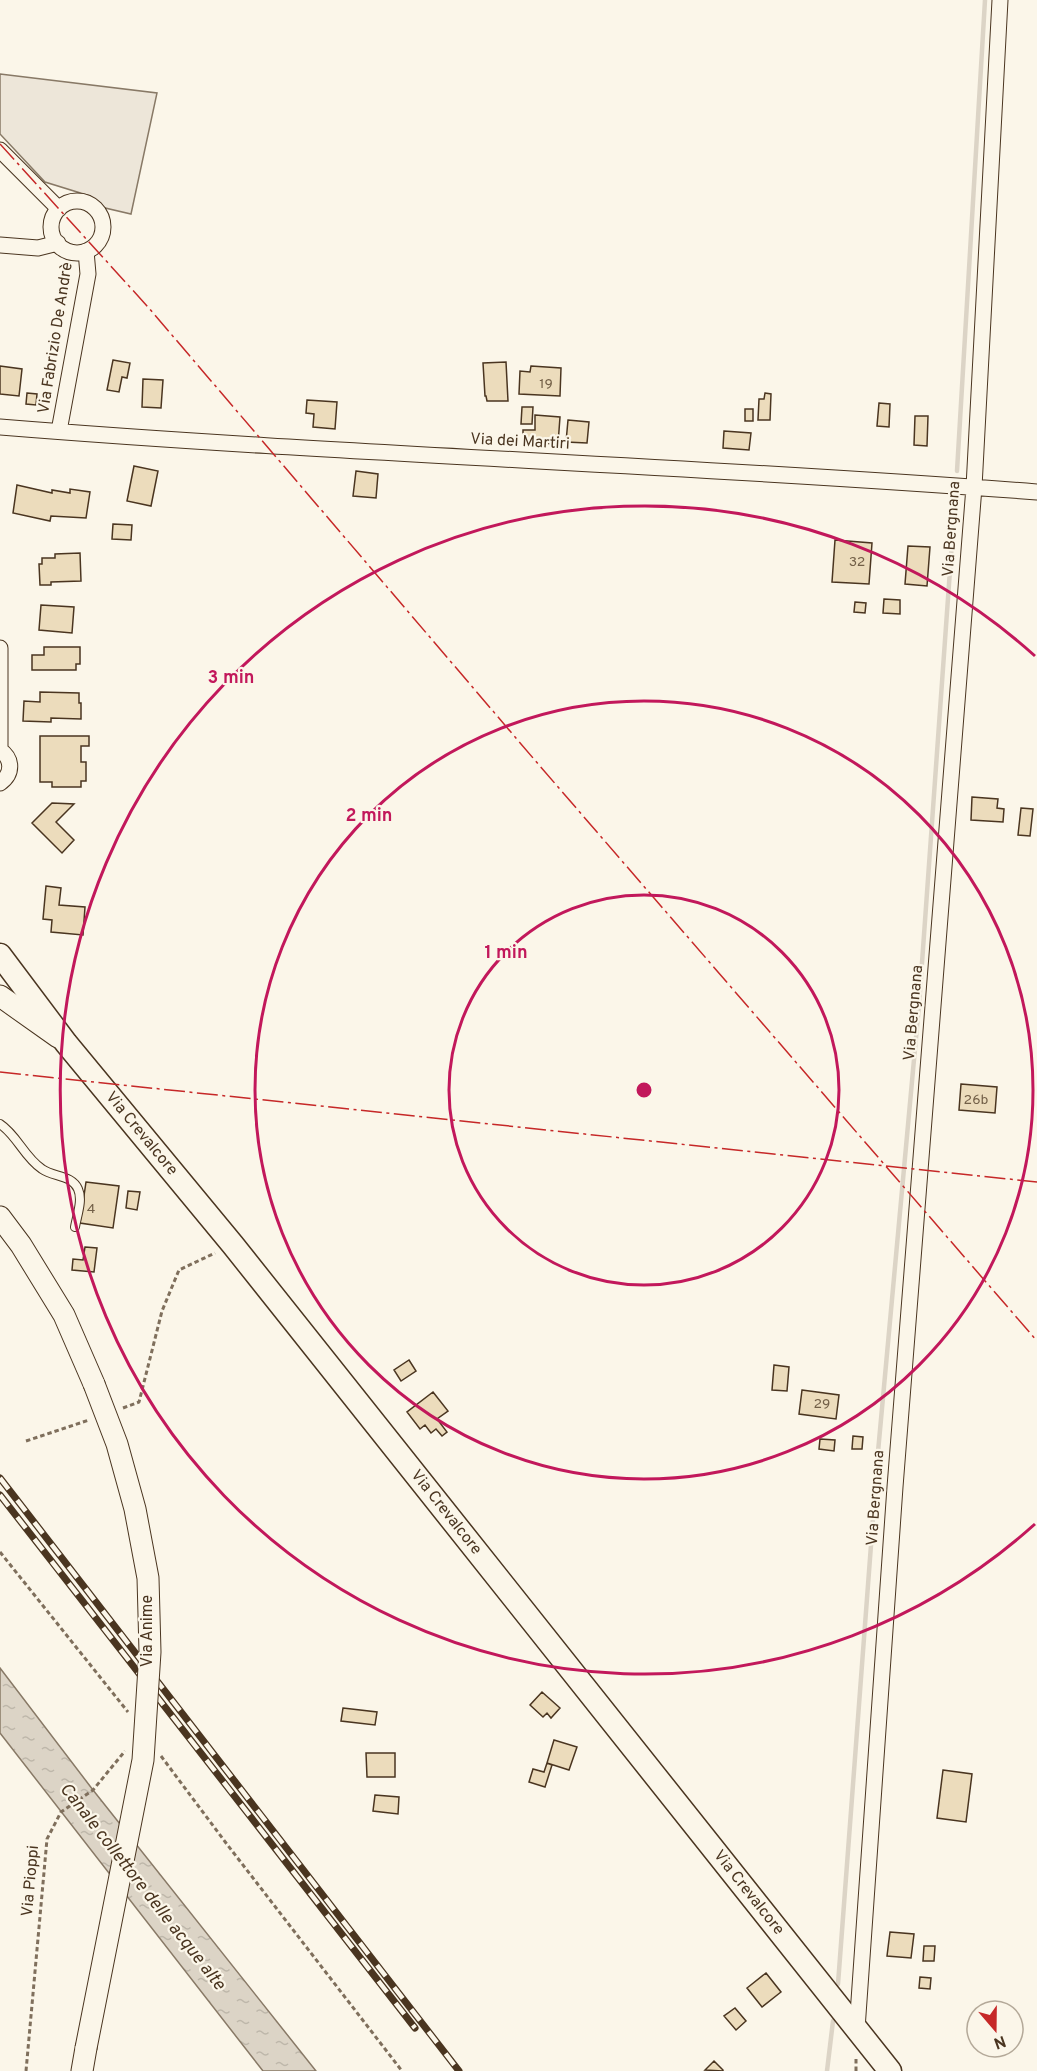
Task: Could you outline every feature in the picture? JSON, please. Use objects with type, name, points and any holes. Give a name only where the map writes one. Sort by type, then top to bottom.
[{"type":"main road","name":"Via Crevalcore","points":[[0,955],[66,1043],[233,1245],[890,2071]]},
{"type":"street","name":"Via Bergnana","points":[[857,2029],[897,1451],[974,487],[1000,0]]},
{"type":"street","points":[[0,150],[59,209]]},
{"type":"street","name":"Via Fabrizio De Andrè","points":[[83,202],[98,211],[102,219],[102,236],[98,243],[86,251],[75,253],[67,251],[58,243],[52,232],[52,224],[59,209],[66,204],[83,202]]},
{"type":"street","points":[[0,245],[38,248],[58,243]]},
{"type":"street","name":"Via Fabrizio De Andrè","points":[[59,431],[88,274],[86,251]]},
{"type":"street","name":"Via dei Martiri","points":[[0,427],[1037,492]]},
{"type":"street","points":[[0,648],[0,750],[5,753],[10,765],[7,776],[0,783]]},
{"type":"street","points":[[0,996],[66,1043]]},
{"type":"street","name":"Via Anime","points":[[0,1217],[21,1245],[64,1315],[94,1384],[117,1444],[135,1509],[148,1578],[150,1652],[143,1760],[82,2071]]},
{"type":"lane","points":[[0,1124],[32,1161],[44,1170],[74,1183],[79,1190],[80,1199],[75,1227]]},
{"type":"path","points":[[117,1410],[139,1402],[162,1311],[179,1270],[233,1245]]},
{"type":"path","points":[[26,1441],[95,1418]]},
{"type":"path","points":[[0,1552],[128,1713]]},
{"type":"path","name":"Via Pioppi","points":[[26,2071],[47,1839],[61,1812],[93,1790],[128,1748]]},
{"type":"path","points":[[156,1749],[402,2071]]},
{"type":"shaded area","points":[[0,74],[157,93],[131,214],[101,207],[90,196],[45,182],[0,134]]},
{"type":"water","name":"Canale collettore delle acque alte","points":[[0,1668],[93,1790],[316,2071],[263,2071],[0,1733]]},
{"type":"building","points":[[113,360],[130,363],[127,378],[122,377],[119,392],[107,390]]},
{"type":"building","points":[[506,362],[508,401],[487,401],[483,363]]},
{"type":"building","points":[[0,366],[22,369],[19,396],[0,394]]},
{"type":"building","points":[[531,366],[561,368],[560,396],[519,394],[520,371],[530,372]]},
{"type":"building","points":[[143,379],[163,380],[161,408],[142,407]]},
{"type":"building","points":[[27,393],[37,394],[36,405],[26,404]]},
{"type":"building","points":[[765,393],[771,394],[770,420],[758,420],[759,399],[764,399]]},
{"type":"building","points":[[307,400],[337,402],[335,429],[313,427],[314,414],[306,413]]},
{"type":"building","points":[[879,403],[890,404],[889,427],[877,426]]},
{"type":"building","points":[[522,407],[533,407],[532,424],[521,424]]},
{"type":"building","points":[[745,409],[753,409],[753,421],[745,421]]},
{"type":"building","points":[[535,415],[560,417],[558,444],[534,443],[534,439],[523,439],[523,430],[535,430]]},
{"type":"building","points":[[915,416],[928,416],[927,446],[914,445]]},
{"type":"building","points":[[568,420],[589,422],[587,443],[566,442]]},
{"type":"building","points":[[724,431],[751,433],[749,450],[723,448]]},
{"type":"building","points":[[134,466],[158,471],[151,506],[127,501]]},
{"type":"building","points":[[356,471],[378,474],[376,498],[353,496]]},
{"type":"building","points":[[17,485],[52,493],[52,490],[70,493],[70,489],[90,492],[86,518],[51,516],[50,521],[13,513]]},
{"type":"building","points":[[113,524],[132,525],[131,540],[112,539]]},
{"type":"building","points":[[835,540],[872,543],[869,584],[832,582]]},
{"type":"building","points":[[908,546],[930,547],[927,586],[905,584]]},
{"type":"building","points":[[80,553],[81,581],[51,582],[51,585],[40,585],[39,564],[42,564],[42,558],[55,558],[55,554]]},
{"type":"building","points":[[884,599],[900,600],[900,614],[883,613]]},
{"type":"building","points":[[855,602],[866,603],[865,613],[854,612]]},
{"type":"building","points":[[41,605],[74,607],[72,633],[39,630]]},
{"type":"building","points":[[44,647],[80,647],[80,664],[76,664],[76,670],[32,670],[32,655],[44,655]]},
{"type":"building","points":[[40,692],[79,693],[81,719],[51,718],[51,722],[23,721],[24,701],[40,702]]},
{"type":"building","points":[[40,736],[89,736],[89,746],[81,746],[81,762],[86,762],[86,781],[81,781],[81,787],[52,787],[52,782],[40,782]]},
{"type":"building","points":[[972,797],[998,799],[997,808],[1004,809],[1003,822],[971,820]]},
{"type":"building","points":[[52,803],[74,804],[56,822],[74,840],[62,853],[32,823]]},
{"type":"building","points":[[1021,808],[1033,809],[1030,836],[1018,835]]},
{"type":"building","points":[[46,886],[61,888],[59,905],[85,907],[83,935],[51,932],[52,920],[43,919]]},
{"type":"building","points":[[961,1084],[997,1087],[995,1113],[959,1110]]},
{"type":"building","points":[[86,1182],[119,1186],[113,1228],[80,1223]]},
{"type":"building","points":[[128,1191],[140,1192],[137,1210],[126,1208]]},
{"type":"building","points":[[85,1247],[97,1248],[94,1272],[72,1270],[73,1259],[83,1260]]},
{"type":"building","points":[[409,1360],[416,1371],[401,1381],[394,1370]]},
{"type":"building","points":[[774,1365],[789,1367],[787,1391],[772,1390]]},
{"type":"building","points":[[802,1390],[839,1395],[836,1419],[799,1414]]},
{"type":"building","points":[[433,1392],[448,1411],[437,1419],[447,1432],[442,1436],[436,1429],[431,1433],[425,1425],[420,1429],[407,1412]]},
{"type":"building","points":[[853,1436],[863,1437],[862,1449],[852,1449]]},
{"type":"building","points":[[820,1439],[835,1440],[834,1451],[819,1449]]},
{"type":"building","points":[[542,1692],[560,1708],[551,1718],[547,1713],[543,1717],[530,1705]]},
{"type":"building","points":[[343,1708],[377,1712],[375,1725],[341,1721]]},
{"type":"building","points":[[554,1740],[577,1747],[569,1770],[547,1763]]},
{"type":"building","points":[[366,1753],[395,1753],[395,1777],[367,1777]]},
{"type":"building","points":[[547,1763],[552,1765],[545,1787],[529,1782],[533,1769],[544,1772]]},
{"type":"building","points":[[943,1770],[972,1774],[966,1822],[937,1818]]},
{"type":"building","points":[[375,1795],[399,1797],[398,1814],[373,1811]]},
{"type":"building","points":[[890,1932],[914,1934],[911,1958],[887,1956]]},
{"type":"building","points":[[924,1946],[935,1946],[934,1961],[923,1961]]},
{"type":"building","points":[[766,1973],[781,1992],[762,2007],[747,1988]]},
{"type":"building","points":[[920,1977],[931,1978],[930,1989],[919,1988]]},
{"type":"building","points":[[735,2008],[746,2021],[736,2030],[724,2016]]},
{"type":"building","points":[[714,2061],[723,2070],[723,2071],[705,2070]]},
{"type":"waterway","points":[[957,471],[985,0]]},
{"type":"waterway","points":[[838,1984],[878,1452],[919,1005],[955,500]]},
{"type":"waterway","points":[[827,2071],[833,2021]]},
{"type":"railway","points":[[0,1478],[459,2071]]},
{"type":"railway","points":[[0,1495],[415,2028]]},
{"type":"power","points":[[0,144],[148,307],[539,765],[1037,1341]]},
{"type":"power","points":[[0,1072],[1037,1182]]}]
